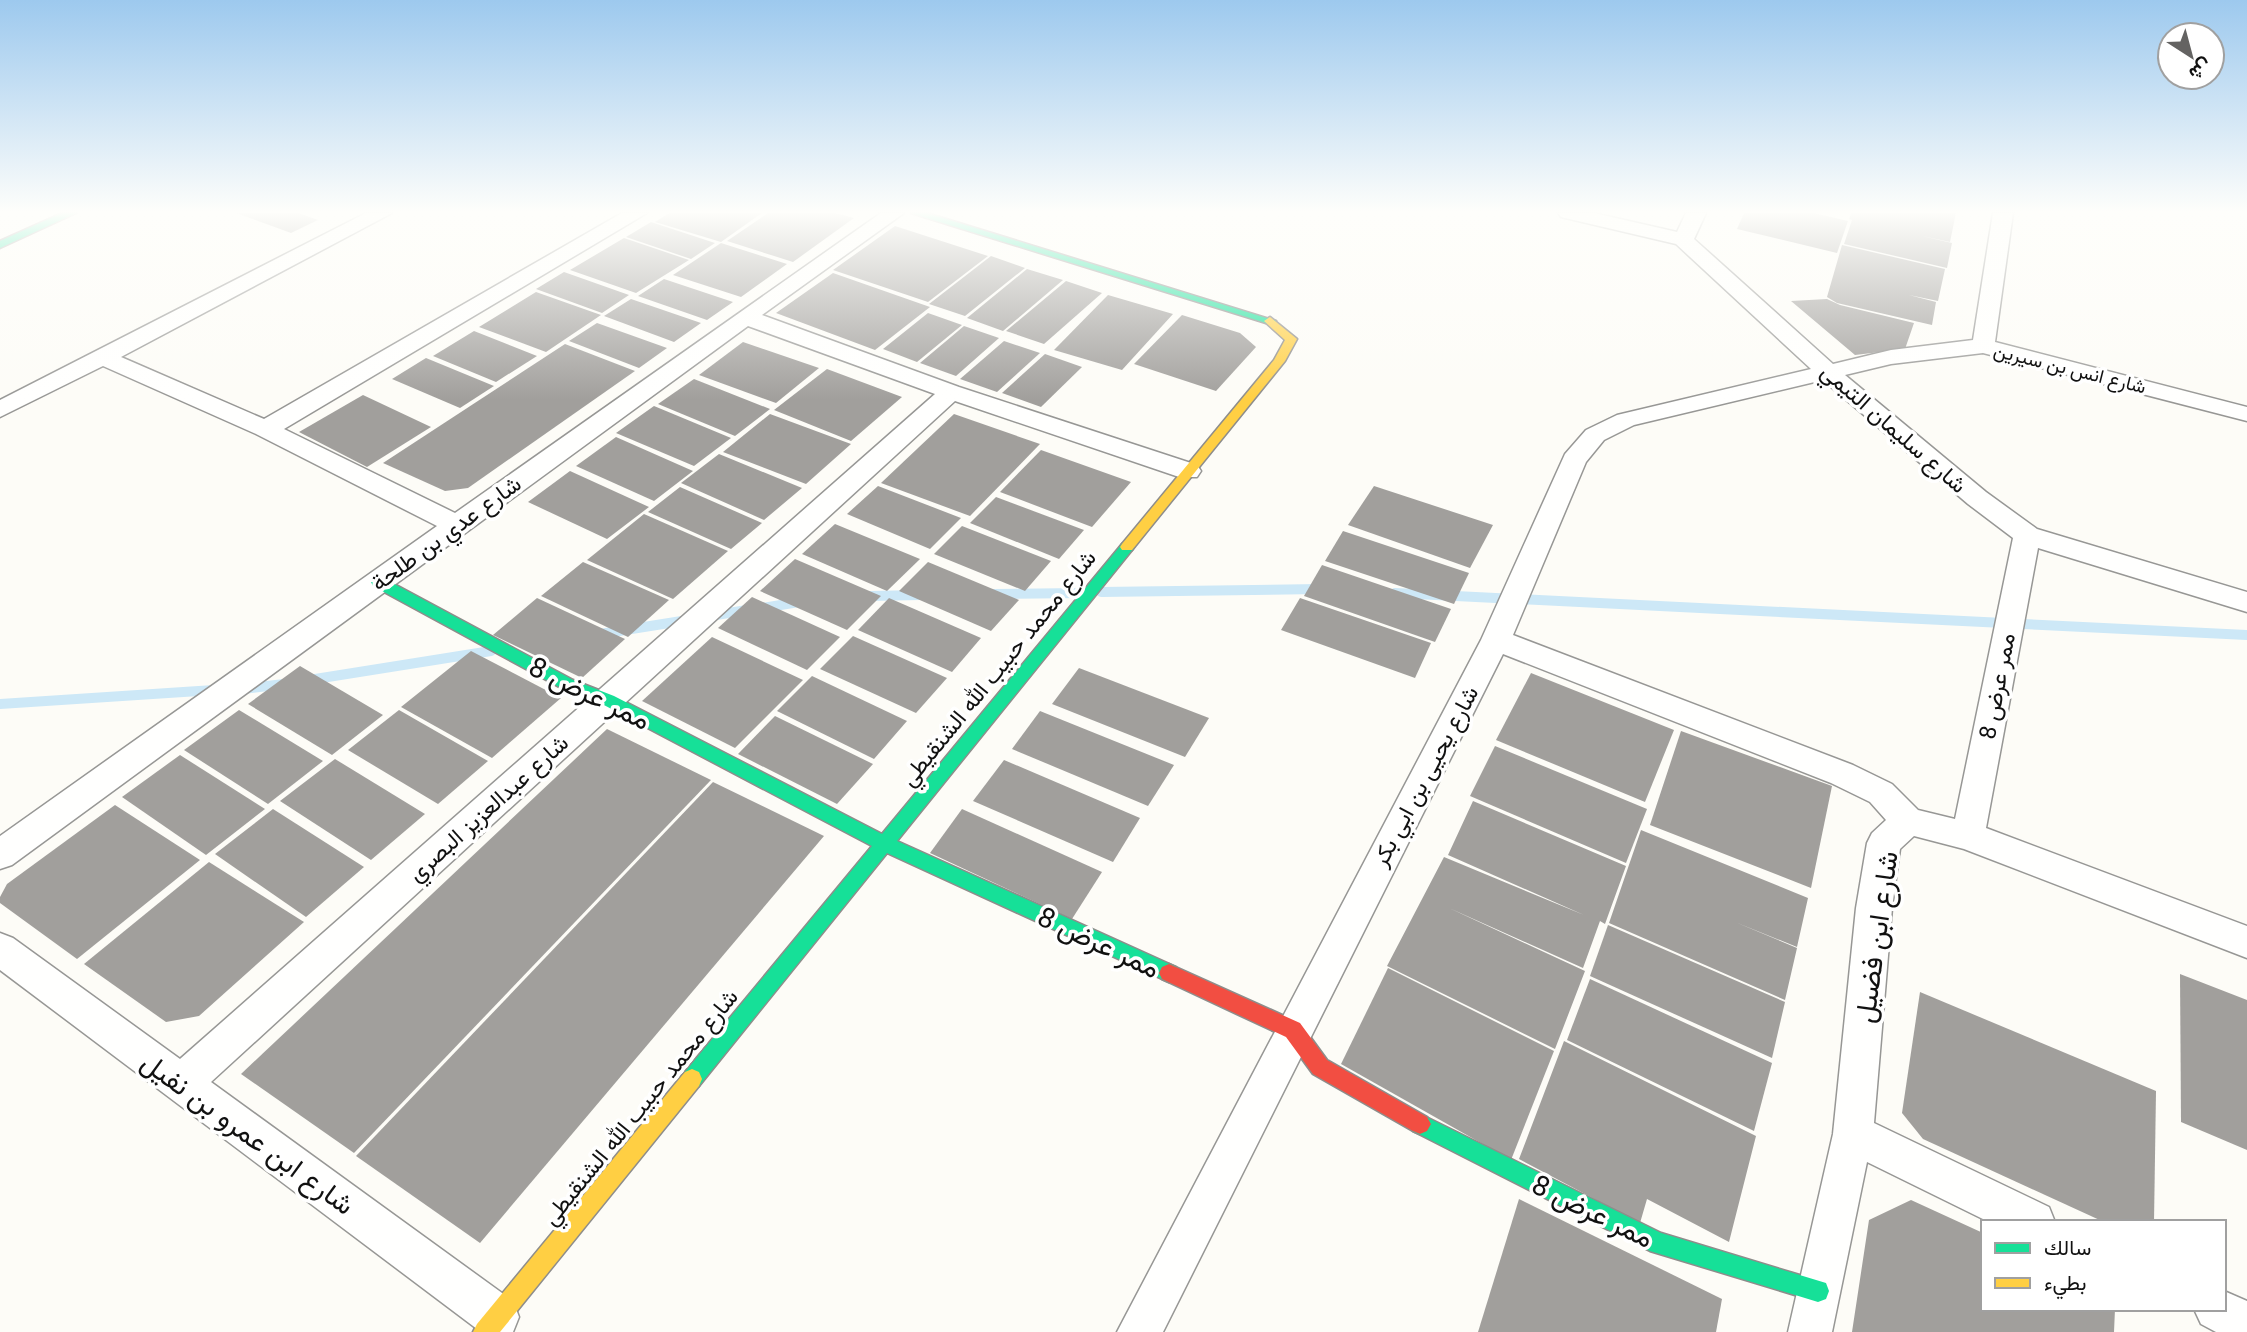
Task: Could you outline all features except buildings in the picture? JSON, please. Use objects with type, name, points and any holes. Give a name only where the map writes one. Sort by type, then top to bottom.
[{"type":"street","points":[[0,410],[261,275]]},
{"type":"street","points":[[265,429],[530,275]]},
{"type":"street","name":"شارع عدي بن طلحة","points":[[0,855],[805,275]]},
{"type":"street","name":"شارع محمد حبيب الله الشنقيطي","points":[[491,1324],[1279,362],[1291,339],[1271,321],[1120,275]]},
{"type":"street","name":"شارع سليمان التيمي","points":[[1722,275],[1830,374],[1977,498],[2027,535],[2247,602]]},
{"type":"street","name":"شارع انس بن سيرين","points":[[1994,275],[1983,346],[2247,414]]},
{"type":"street","points":[[745,317],[951,392],[1188,471]]},
{"type":"street","name":"شارع يحيى بن ابي بكر","points":[[1139,1332],[1496,640],[1574,460],[1594,435],[1626,420],[1830,374],[1891,357],[1983,346]]},
{"type":"street","points":[[102,357],[265,429],[458,525]]},
{"type":"street","name":"شارع عبدالعزيز البصري","points":[[181,1084],[951,392]]},
{"type":"street","name":"ممر عرض 8","points":[[1968,836],[2027,535]]},
{"type":"street","name":"ممر عرض 8","points":[[378,582],[567,684],[608,700],[885,844],[1293,1030],[1320,1067],[1450,1141],[1658,1243],[1818,1291]]},
{"type":"street","points":[[1496,640],[1842,774],[1881,793],[1908,821]]},
{"type":"street","name":"شارع ابن فضيل","points":[[1810,1332],[1853,1134],[1874,908],[1884,843],[1908,821],[1968,836],[2247,942]]},
{"type":"street","name":"شارع ابن عمرو بن نفيل","points":[[0,949],[181,1084],[491,1324]]},
{"type":"street","points":[[1853,1134],[2030,1220]]},
{"type":"street","points":[[2220,1311],[2247,1324]]},
{"type":"waterway","points":[[1101,592],[1320,589]]},
{"type":"waterway","points":[[992,594],[1082,593]]},
{"type":"waterway","points":[[1395,593],[2247,635]]},
{"type":"waterway","points":[[870,596],[921,595]]},
{"type":"waterway","points":[[762,608],[799,602]]},
{"type":"waterway","points":[[710,616],[747,610]]},
{"type":"waterway","points":[[600,634],[688,620]]},
{"type":"waterway","points":[[309,680],[491,651]]},
{"type":"waterway","points":[[243,689],[284,684]]},
{"type":"waterway","points":[[0,704],[214,690]]},
{"type":"traffic: fast","points":[[1120,275],[1270,321]]},
{"type":"traffic: fast","points":[[692,1079],[1127,547]]},
{"type":"traffic: fast","points":[[378,582],[567,684],[608,700],[885,844],[1169,973]]},
{"type":"traffic: fast","points":[[1420,1124],[1658,1243],[1818,1291]]},
{"type":"traffic: slow","points":[[1127,547],[1279,361],[1291,339],[1270,321]]},
{"type":"traffic: slow","points":[[485,1332],[692,1079]]},
{"type":"traffic: jam","points":[[1169,973],[1293,1030],[1320,1067],[1420,1124]]}]
